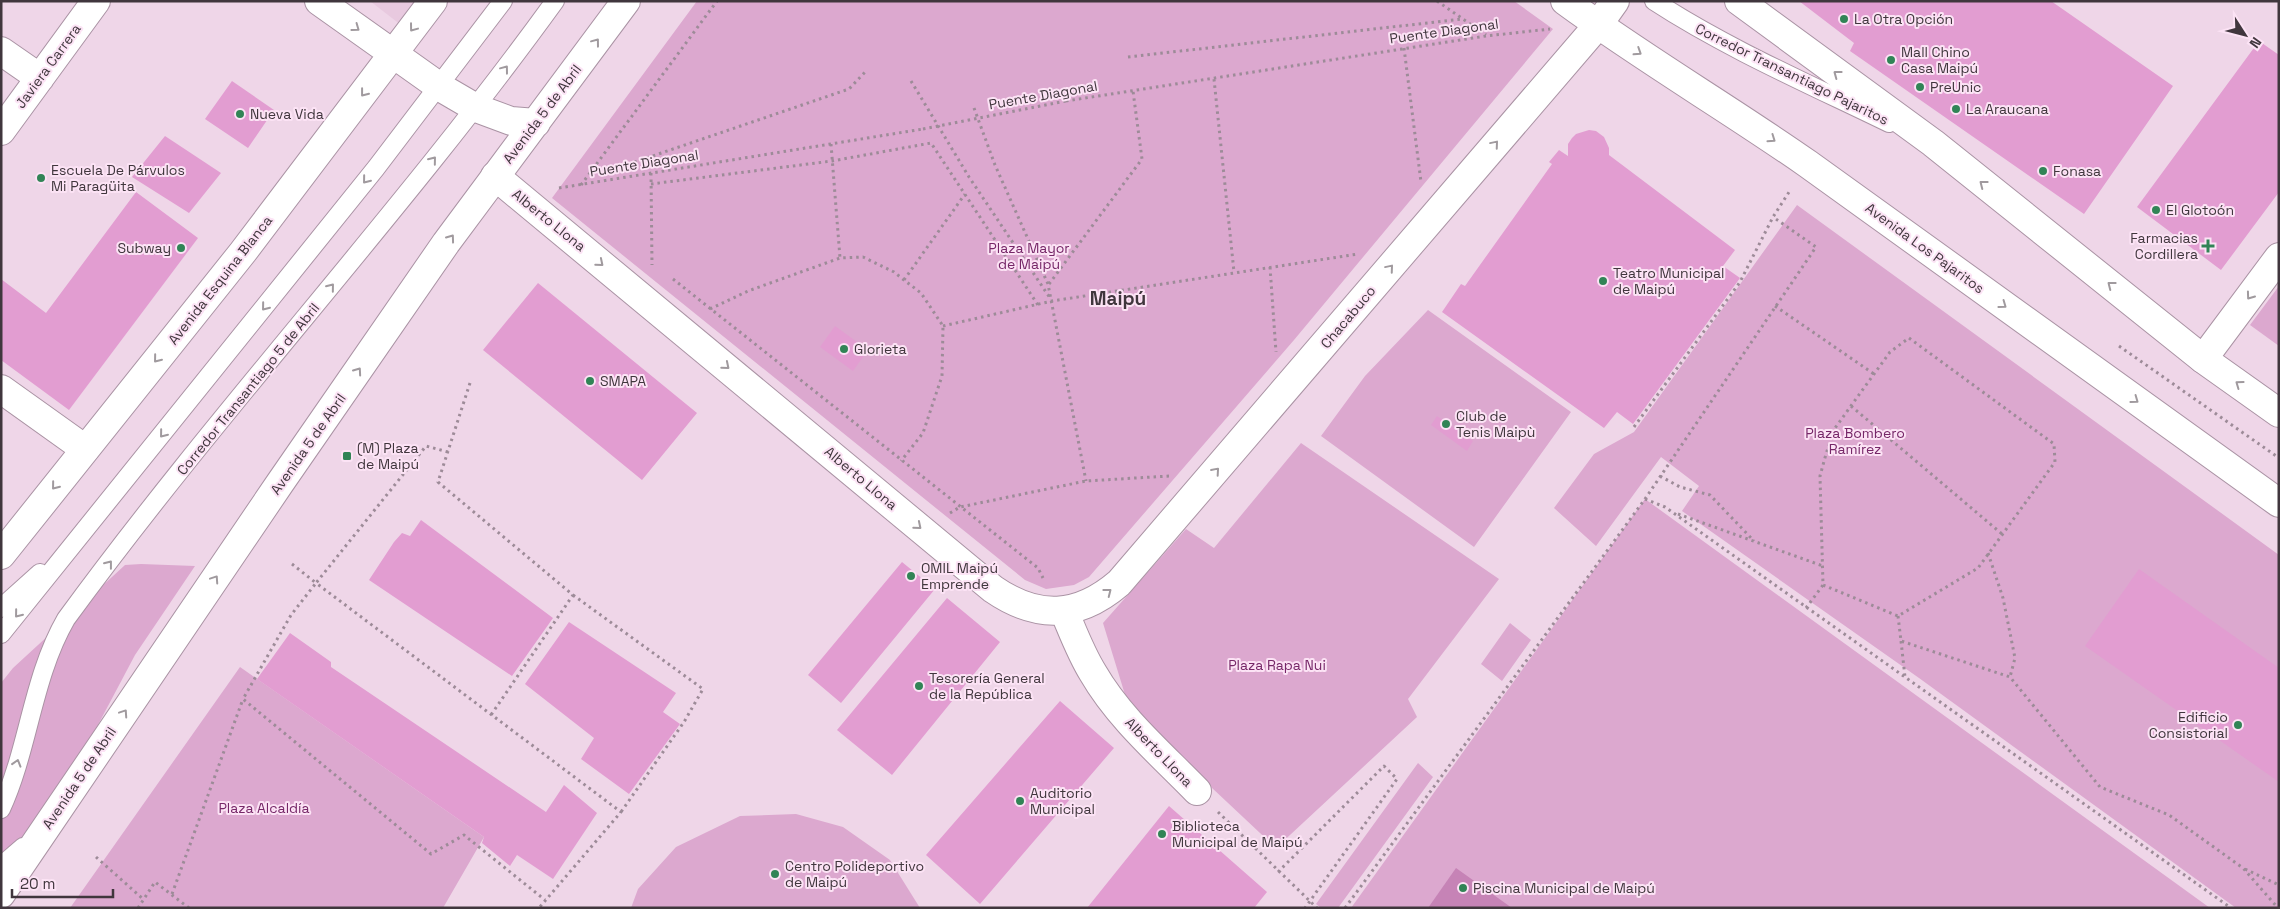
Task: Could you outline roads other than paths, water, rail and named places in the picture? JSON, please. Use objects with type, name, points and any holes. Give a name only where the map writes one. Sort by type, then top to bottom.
[{"type":"main road","name":"Javiera Carrera","points":[[5,118],[40,78],[96,1]]},
{"type":"main road","points":[[319,1],[440,86],[476,108],[511,121],[536,123]]},
{"type":"main road","name":"Avenida Esquina Blanca","points":[[1,555],[243,252],[434,1]]},
{"type":"main road","name":"Avenida 5 de Abril","points":[[1,894],[280,483],[495,176],[626,1]]},
{"type":"main road","name":"Avenida Los Pajaritos","points":[[1565,1],[1598,25],[1732,111],[1808,164],[2279,503]]},
{"type":"main road","name":"Chacabuco","points":[[1064,611],[1084,606],[1103,597],[1119,583],[1280,398],[1598,25],[1615,1]]},
{"type":"main road","points":[[1738,1],[1933,144],[2203,359],[2279,413]]},
{"type":"main road","points":[[1,50],[40,78]]},
{"type":"main road","name":"Alberto Llona","points":[[495,176],[1009,600],[1026,607],[1044,611],[1064,611],[1084,657],[1105,692],[1122,714],[1197,791]]},
{"type":"main road","points":[[2203,359],[2279,257]]},
{"type":"main road","points":[[1,389],[85,449]]},
{"type":"lane","points":[[1,634],[82,536],[440,86],[503,1]]},
{"type":"lane","name":"Corredor Transantiago 5 de Abril","points":[[1,809],[18,760],[42,675],[56,638],[66,619],[149,512],[476,108],[555,1]]},
{"type":"lane","name":"Corredor Transantiago Pajaritos","points":[[1654,1],[1677,17],[1933,144]]},
{"type":"lane","points":[[1,608],[82,536]]},
{"type":"lane","points":[[1,866],[47,826]]},
{"type":"place","name":"La Otra Opción","points":[[1844,19]]},
{"type":"place","name":"Mall Chino Casa Maipú","points":[[1891,60]]},
{"type":"place","name":"PreUnic","points":[[1920,87]]},
{"type":"place","name":"La Araucana","points":[[1956,109]]},
{"type":"place","name":"Nueva Vida","points":[[240,114]]},
{"type":"place","name":"Fonasa","points":[[2043,171]]},
{"type":"place","name":"Escuela De Párvulos Mi Paragüita","points":[[41,178]]},
{"type":"place","name":"El Glotoón","points":[[2156,210]]},
{"type":"place","name":"Farmacias Cordillera","points":[[2208,246]]},
{"type":"place","name":"Subway","points":[[181,248]]},
{"type":"place","name":"Teatro Municipal de Maipú","points":[[1603,281]]},
{"type":"place","name":"Glorieta","points":[[844,349]]},
{"type":"place","name":"SMAPA","points":[[590,381]]},
{"type":"place","name":"Club de Tenis Maipù","points":[[1446,424]]},
{"type":"place","name":"(M) Plaza de Maipú","points":[[347,456]]},
{"type":"place","name":"OMIL Maipú Emprende","points":[[911,576]]},
{"type":"place","name":"Tesorería General de la República","points":[[919,686]]},
{"type":"place","name":"Edificio Consistorial","points":[[2238,725]]},
{"type":"place","name":"Auditorio Municipal","points":[[1020,801]]},
{"type":"place","name":"Biblioteca Municipal de Maipú","points":[[1162,834]]},
{"type":"place","name":"Centro Polideportivo de Maipú","points":[[775,874]]},
{"type":"place","name":"Piscina Municipal de Maipú","points":[[1463,888]]},
{"type":"district","name":"Maipú","points":[[1118,298]]},
{"type":"park label","name":"Plaza Mayor de Maipú","points":[[1029,256]]},
{"type":"park label","name":"Plaza Bombero Ramírez","points":[[1855,442]]},
{"type":"park label","name":"Plaza Rapa Nui","points":[[1277,665]]},
{"type":"park label","name":"Plaza Alcaldía","points":[[264,808]]}]
